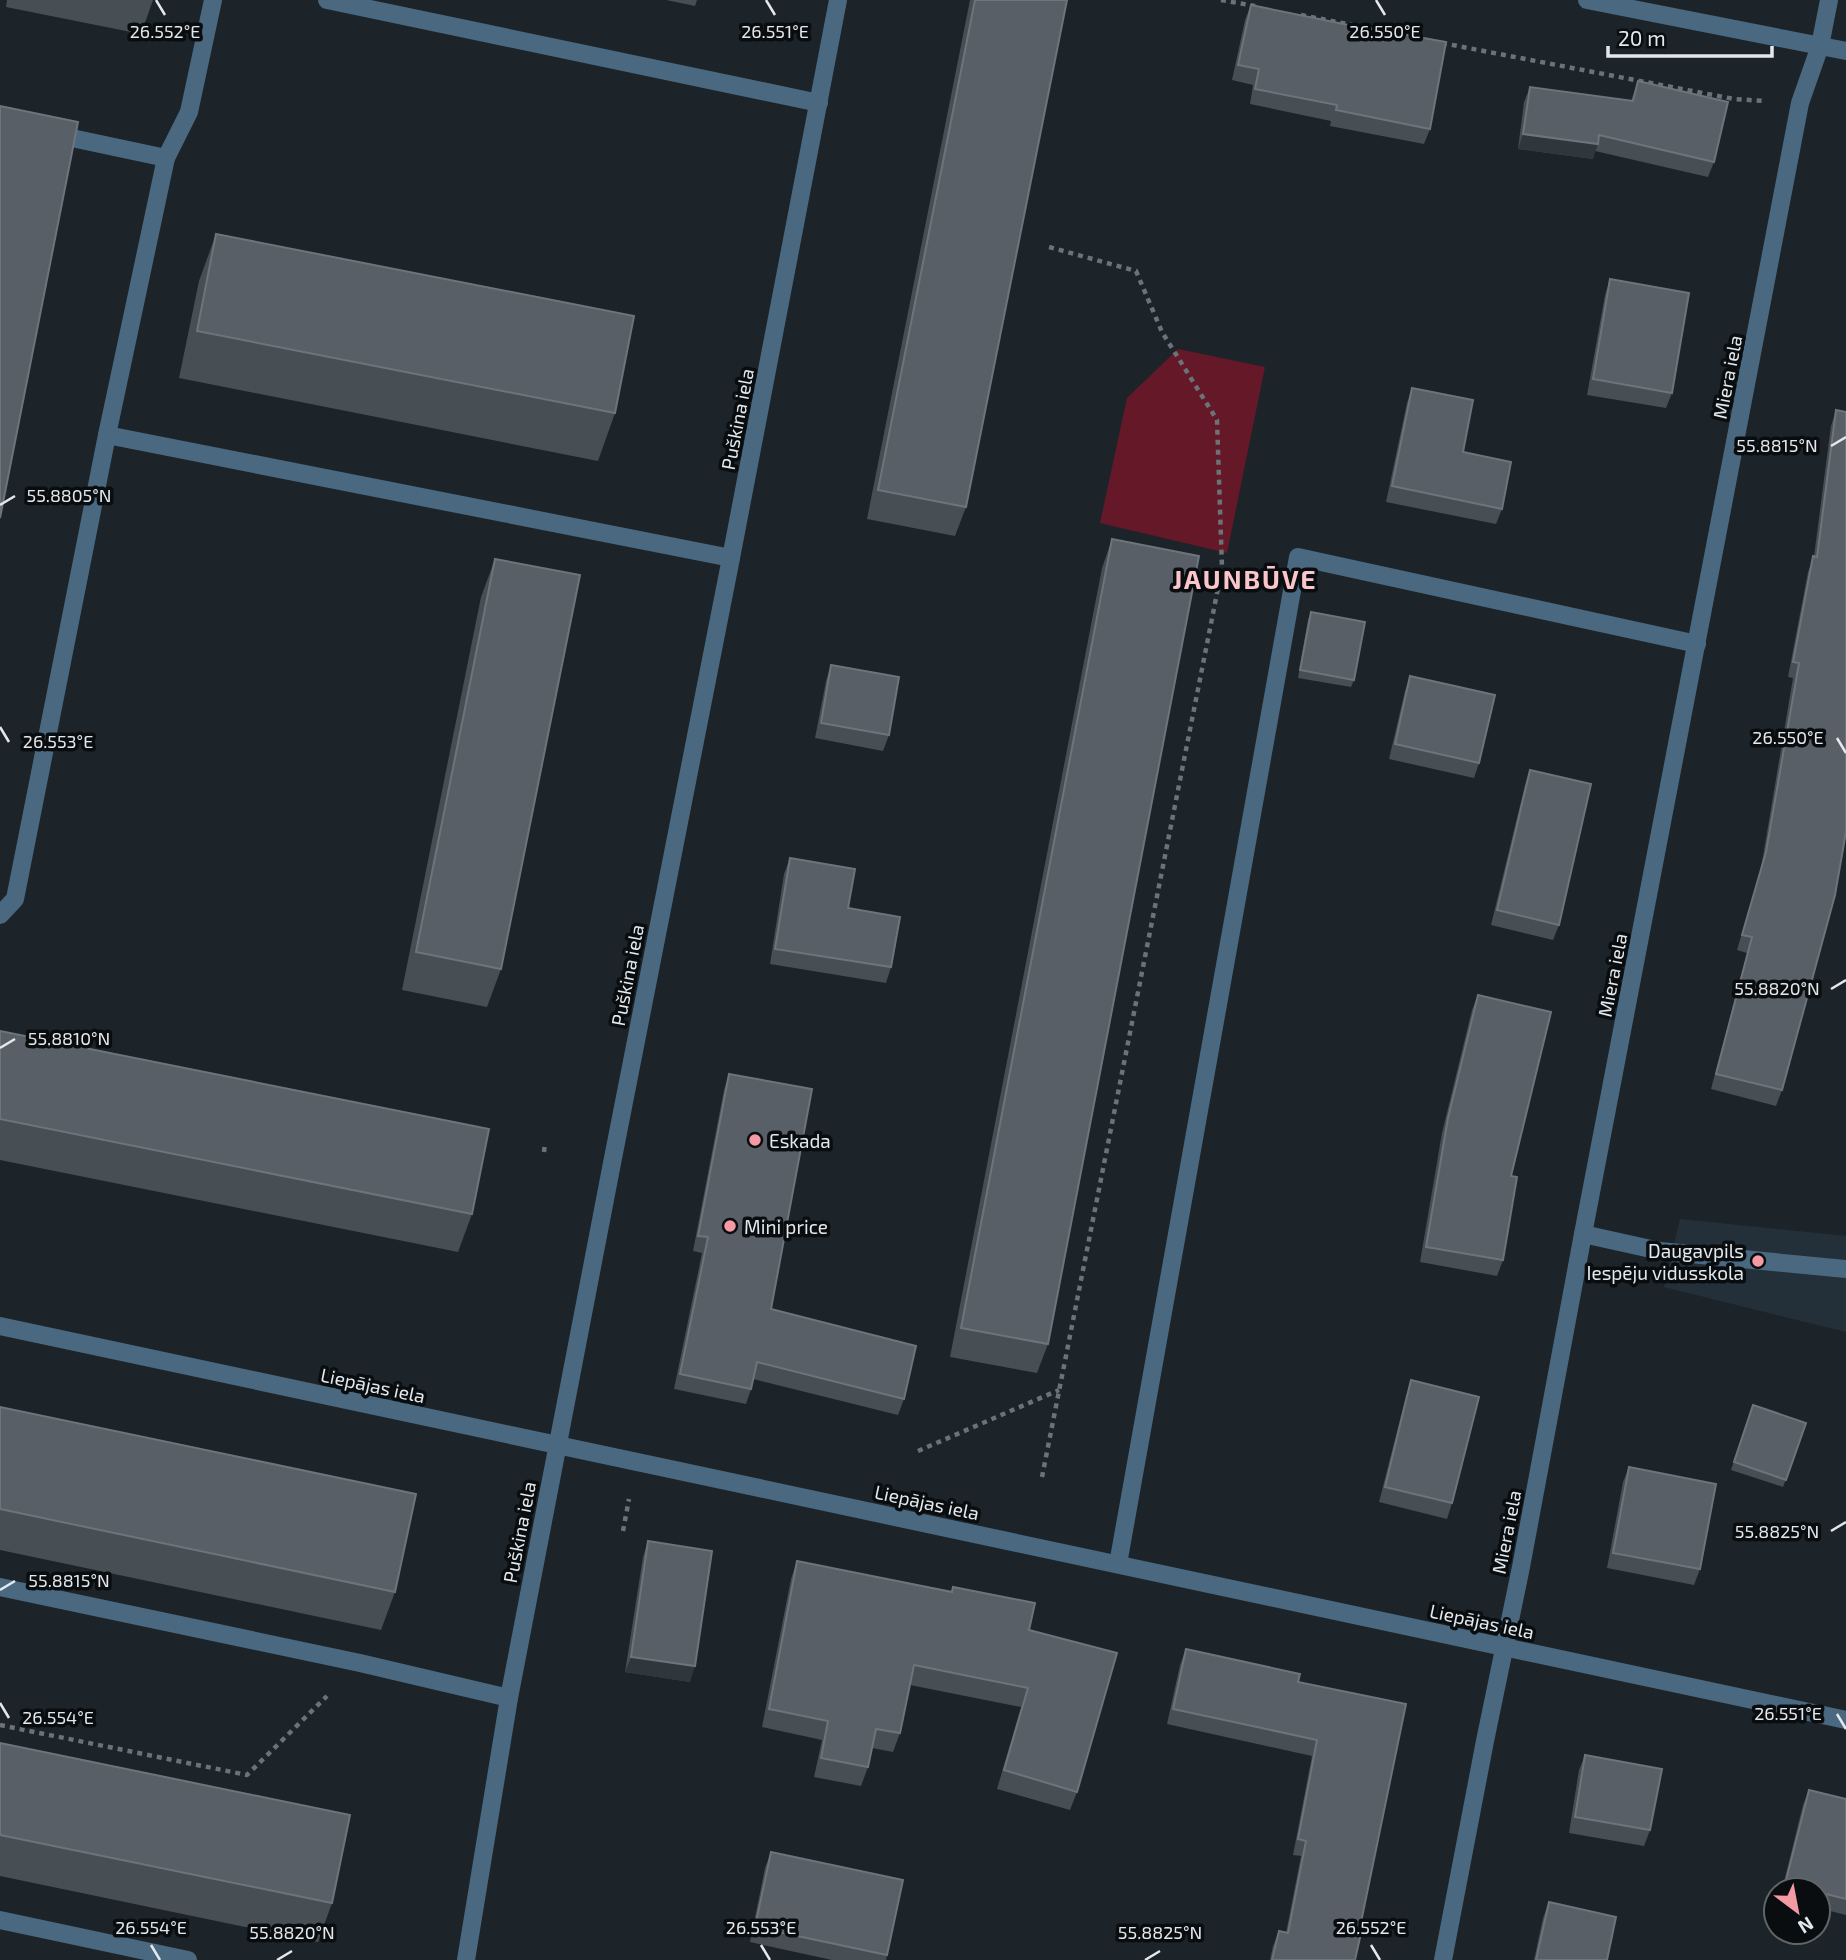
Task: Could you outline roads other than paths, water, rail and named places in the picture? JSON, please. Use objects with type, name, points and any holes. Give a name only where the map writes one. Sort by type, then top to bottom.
[{"type":"street","points":[[0,915],[15,899],[107,435],[166,158],[189,113],[213,0]]},
{"type":"street","points":[[327,0],[819,103]]},
{"type":"street","name":"Puškina iela","points":[[466,1960],[509,1698],[838,0]]},
{"type":"street","points":[[1587,0],[1846,51]]},
{"type":"street","name":"Miera iela","points":[[1443,1960],[1521,1567],[1800,103],[1820,46],[1829,0]]},
{"type":"street","points":[[38,131],[166,158]]},
{"type":"street","points":[[107,435],[731,558]]},
{"type":"street","points":[[1118,1564],[1298,557],[1697,644]]},
{"type":"street","points":[[1583,1234],[1660,1251],[1846,1269]]},
{"type":"street","name":"Liepājas iela","points":[[0,1326],[1846,1720]]},
{"type":"street","points":[[0,1587],[347,1660],[509,1698]]},
{"type":"street","points":[[0,1920],[188,1960]]},
{"type":"place","name":"Eskada","points":[[755,1140]]},
{"type":"place","name":"Mini price","points":[[730,1226]]},
{"type":"place","name":"Daugavpils Iespēju vidusskola","points":[[1758,1261]]},
{"type":"district","name":"JAUNBŪVE","points":[[1245,578]]}]
